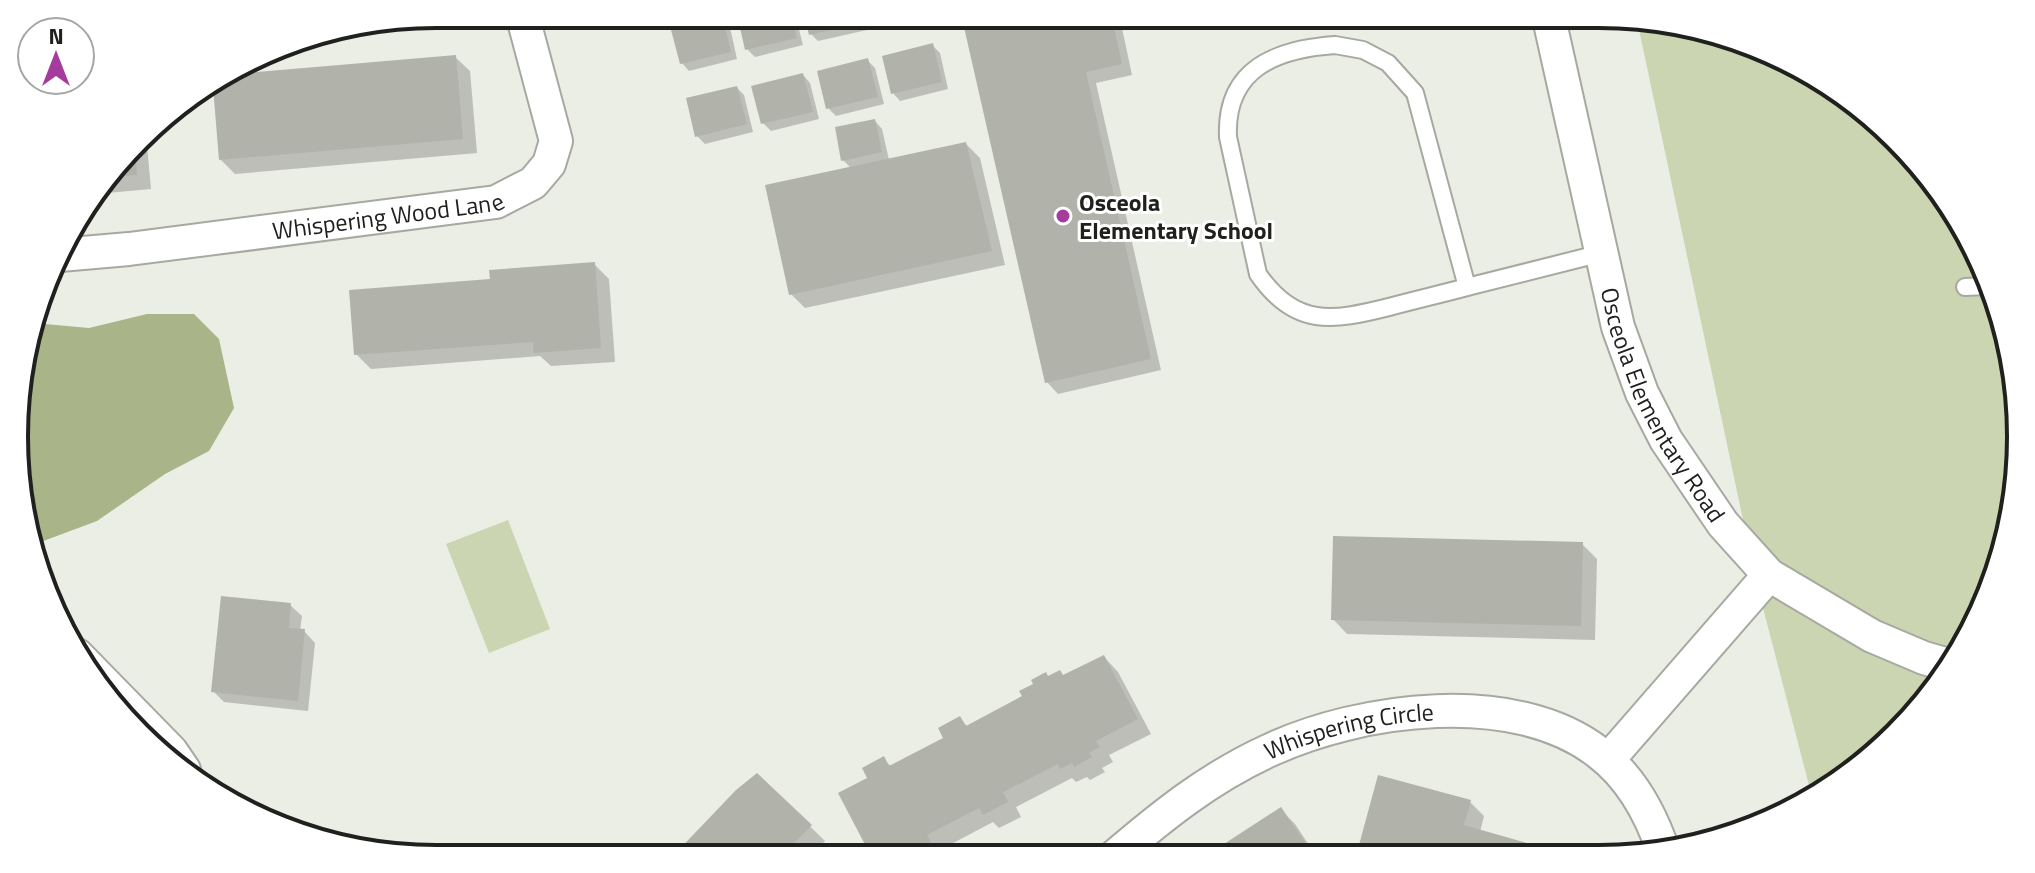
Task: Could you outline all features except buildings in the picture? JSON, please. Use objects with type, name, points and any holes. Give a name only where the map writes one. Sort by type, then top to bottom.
[{"type":"street","name":"Whispering Wood Lane","points":[[71,254],[496,202],[533,183],[549,164],[556,141],[526,28]]},
{"type":"street","name":"Osceola Elementary Road","points":[[1551,28],[1618,327],[1642,393],[1666,440],[1723,524],[1769,575],[1872,636],[1939,662]]},
{"type":"street","points":[[1608,760],[1769,575]]},
{"type":"street","name":"Whispering Circle","points":[[1128,845],[1177,804],[1214,779],[1283,745],[1322,731],[1379,718],[1431,712],[1527,718],[1564,731],[1608,760],[1630,784],[1650,814],[1660,841]]},
{"type":"lane","points":[[1467,287],[1415,93],[1398,72],[1363,50],[1335,45],[1308,47],[1273,57],[1250,73],[1234,95],[1229,109],[1228,137],[1258,274],[1289,306],[1315,316],[1343,318],[1467,287],[1602,253]]},
{"type":"lane","points":[[1965,287],[1978,286]]},
{"type":"shaded area","points":[[1639,30],[1704,42],[1755,59],[1803,83],[1868,129],[1906,167],[1952,232],[1976,280],[1999,357],[2007,436],[2004,490],[1993,542],[1976,593],[1952,641],[1906,706],[1868,744],[1809,786],[1756,581]]},
{"type":"shaded area","points":[[147,314],[194,314],[219,339],[234,408],[209,451],[165,474],[97,521],[42,542],[31,490],[28,436],[36,357],[44,324],[89,328]]},
{"type":"shaded area","points":[[508,520],[550,629],[489,653],[446,544]]},
{"type":"place","name":"Osceola Elementary School","points":[[1063,216]]}]
